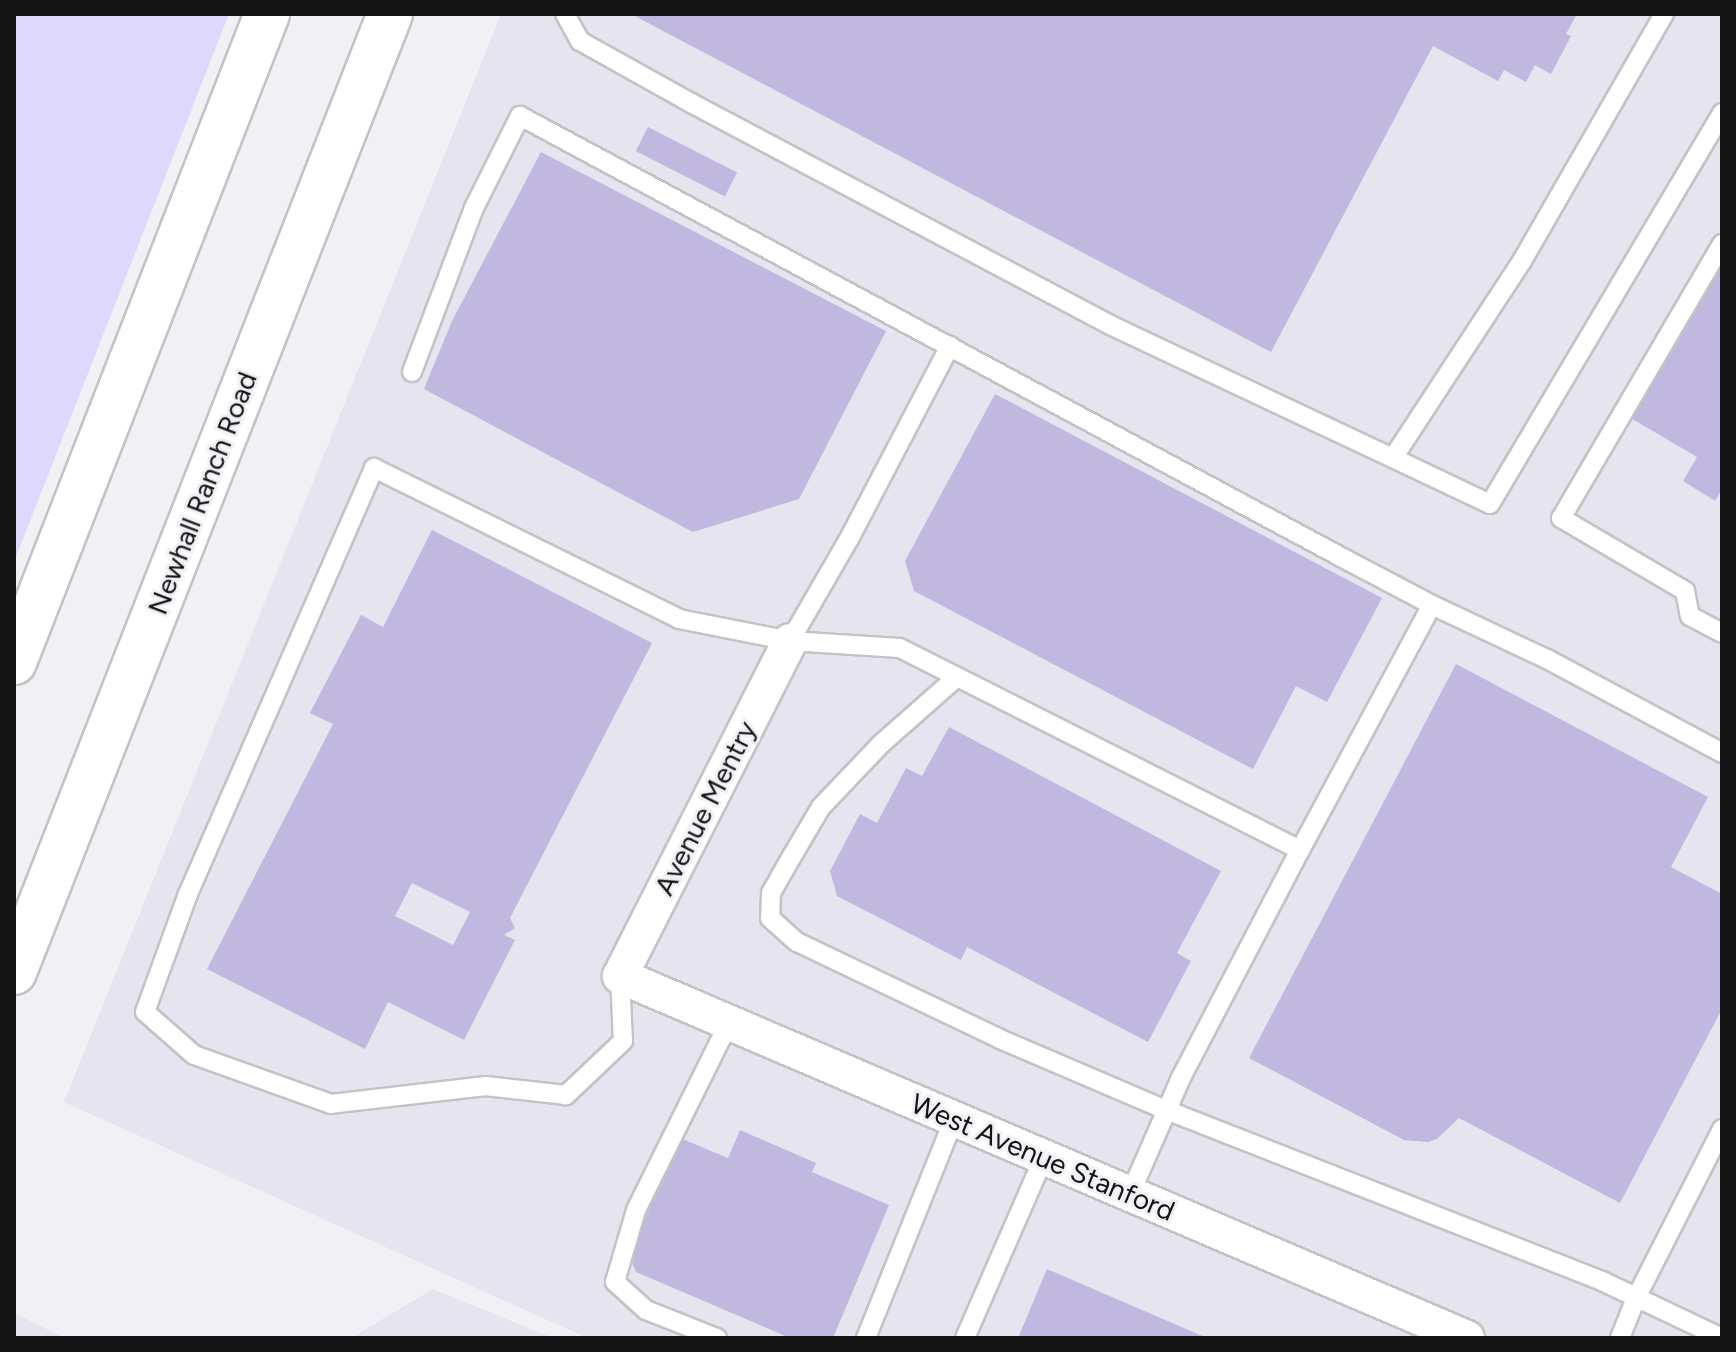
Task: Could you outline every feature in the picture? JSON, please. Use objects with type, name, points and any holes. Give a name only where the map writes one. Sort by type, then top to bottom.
[{"type":"main road","points":[[14,662],[267,14]]},
{"type":"main road","name":"Newhall Ranch Road","points":[[14,972],[390,14]]},
{"type":"street","name":"Avenue Mentry","points":[[620,976],[790,641]]},
{"type":"street","name":"West Avenue Stanford","points":[[620,976],[1130,1194],[1431,1331],[1467,1338]]},
{"type":"lane","points":[[565,14],[580,41],[1110,325],[1490,504],[1722,113]]},
{"type":"lane","points":[[1393,458],[1522,261],[1664,14]]},
{"type":"lane","points":[[412,372],[474,208],[520,116],[1432,605],[1547,659],[1722,753]]},
{"type":"lane","points":[[1722,244],[1561,518],[1685,591],[1690,616],[1722,633]]},
{"type":"lane","points":[[790,641],[849,539],[950,346]]},
{"type":"lane","points":[[620,976],[623,1041],[566,1095],[486,1086],[331,1104],[194,1055],[145,1012],[188,894],[374,468],[679,619],[790,641],[900,648],[1300,850]]},
{"type":"lane","points":[[1130,1194],[1166,1110],[1300,850],[1432,605]]},
{"type":"lane","points":[[957,677],[881,744],[821,807],[771,893],[770,918],[797,942],[856,972],[1166,1110],[1435,1213],[1722,1338]]},
{"type":"lane","points":[[717,1338],[646,1310],[615,1282],[636,1210],[729,1023]]},
{"type":"lane","points":[[866,1338],[954,1119]]},
{"type":"lane","points":[[1620,1338],[1636,1298],[1722,1129]]},
{"type":"lane","points":[[965,1338],[1044,1157]]},
{"type":"shaded area","points":[[14,14],[229,14],[14,562]]},
{"type":"shaded area","points":[[501,14],[1722,14],[1722,1338],[587,1338],[64,1102]]},
{"type":"shaded area","points":[[433,1289],[553,1338],[351,1338]]},
{"type":"shaded area","points":[[14,1313],[65,1338],[14,1338]]},
{"type":"building","points":[[631,14],[1577,14],[1566,34],[1571,36],[1551,74],[1535,65],[1526,82],[1504,70],[1498,81],[1433,46],[1271,352]]},
{"type":"building","points":[[648,127],[737,172],[725,196],[636,151]]},
{"type":"building","points":[[541,152],[886,331],[799,499],[693,532],[424,389],[452,321]]},
{"type":"building","points":[[1722,260],[1722,489],[1715,501],[1683,481],[1697,457],[1629,417]]},
{"type":"building","points":[[995,394],[1382,598],[1327,702],[1296,686],[1253,769],[914,591],[905,561]]},
{"type":"building","points":[[432,530],[652,643],[510,918],[515,928],[504,935],[515,940],[464,1040],[388,1002],[365,1049],[207,969],[333,724],[310,713],[361,615],[383,627]],"holes":[[[412,883],[470,912],[453,945],[395,916]]]},
{"type":"building","points":[[1456,664],[1708,797],[1671,867],[1722,894],[1722,1009],[1620,1203],[1459,1118],[1437,1139],[1428,1142],[1404,1140],[1249,1058]]},
{"type":"building","points":[[949,727],[1221,871],[1177,953],[1191,961],[1148,1042],[967,947],[961,960],[837,896],[830,871],[860,814],[877,823],[906,768],[922,776]]},
{"type":"building","points":[[740,1130],[816,1163],[812,1172],[889,1205],[833,1338],[790,1338],[636,1272],[629,1256],[680,1138],[728,1158]]},
{"type":"building","points":[[1047,1269],[1207,1338],[1018,1338]]}]
